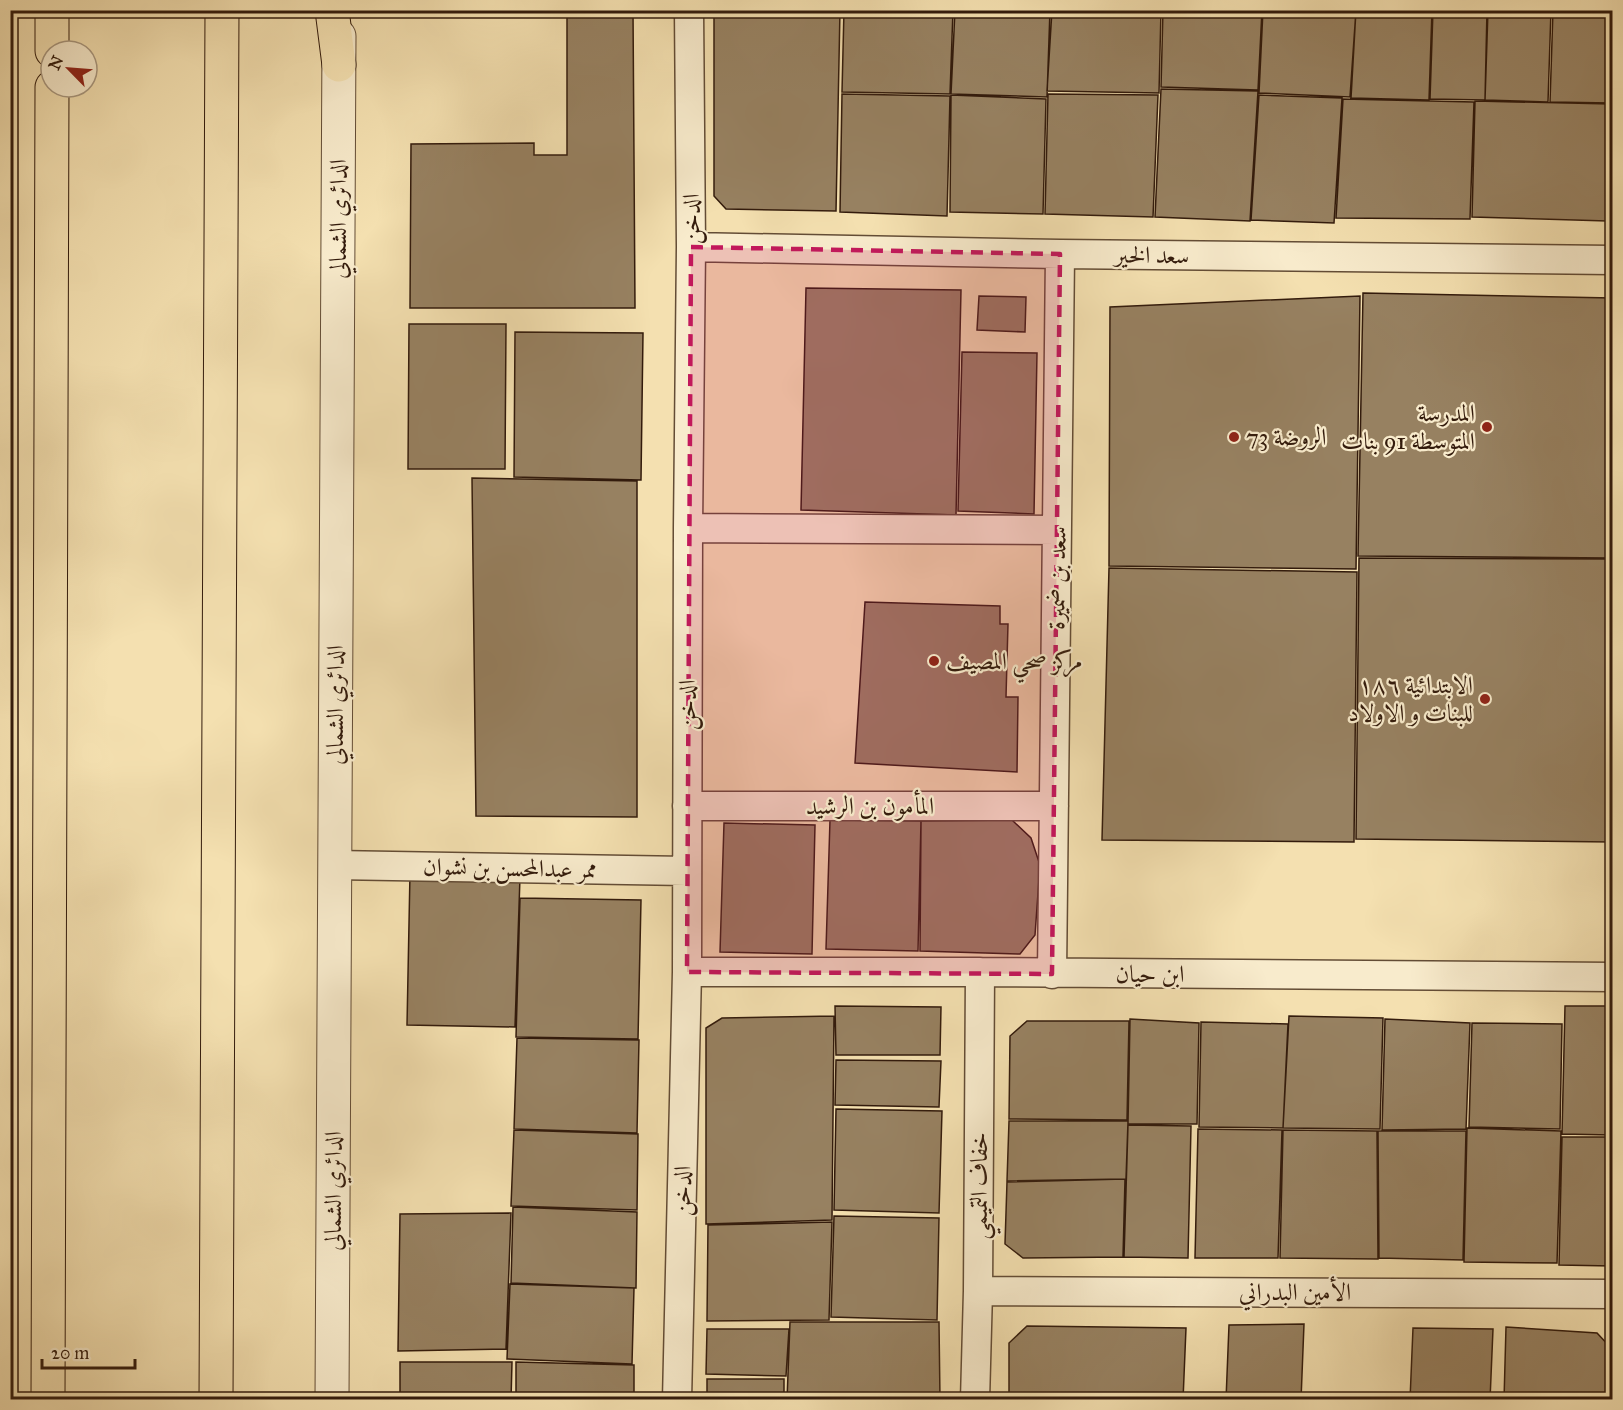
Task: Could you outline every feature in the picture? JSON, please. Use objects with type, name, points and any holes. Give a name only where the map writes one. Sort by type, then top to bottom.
[{"type":"highway","points":[[52,10],[52,39]]},
{"type":"highway","points":[[216,1400],[222,10]]},
{"type":"highway","points":[[332,10],[339,65]]},
{"type":"highway","points":[[48,1400],[52,99]]},
{"type":"street","name":"الدائري الشمالي","points":[[332,1400],[340,10]]},
{"type":"street","name":"الدخن","points":[[677,1400],[687,972],[691,247],[689,10]]},
{"type":"street","name":"سعد الخير","points":[[691,247],[1612,260]]},
{"type":"street","name":"سعد بن ضميرة","points":[[1052,974],[1060,254]]},
{"type":"street","points":[[688,528],[1057,530]]},
{"type":"street","name":"المأمون بن الرشيد","points":[[687,806],[1054,806]]},
{"type":"street","name":"ممر عبدالمحسن بن نشوان","points":[[334,865],[686,871]]},
{"type":"street","name":"ابن حيان","points":[[687,972],[1612,977]]},
{"type":"street","name":"خفاف التميمي","points":[[975,1400],[980,972]]},
{"type":"street","name":"الأمين البدراني","points":[[978,1291],[1612,1294]]},
{"type":"highlighted area","points":[[691,247],[1060,254],[1052,974],[687,972]]},
{"type":"building","points":[[567,10],[633,10],[635,308],[410,308],[411,144],[534,143],[534,155],[567,155]]},
{"type":"building","points":[[714,10],[840,10],[836,211],[726,209],[714,196]]},
{"type":"building","points":[[844,10],[953,10],[950,94],[842,92]]},
{"type":"building","points":[[955,10],[1050,10],[1047,97],[951,94]]},
{"type":"building","points":[[1052,10],[1161,10],[1159,93],[1047,91]]},
{"type":"building","points":[[1163,10],[1262,10],[1258,90],[1161,87]]},
{"type":"building","points":[[1263,10],[1356,10],[1350,97],[1259,93]]},
{"type":"building","points":[[1356,10],[1432,10],[1429,100],[1351,98]]},
{"type":"building","points":[[1433,10],[1487,10],[1485,100],[1430,99]]},
{"type":"building","points":[[1488,10],[1551,10],[1548,102],[1485,100]]},
{"type":"building","points":[[1553,10],[1612,10],[1612,103],[1550,102]]},
{"type":"building","points":[[1161,89],[1258,91],[1250,221],[1155,217]]},
{"type":"building","points":[[842,94],[950,96],[947,216],[840,212]]},
{"type":"building","points":[[1048,94],[1158,95],[1153,217],[1045,214]]},
{"type":"building","points":[[951,95],[1046,99],[1043,214],[950,212]]},
{"type":"building","points":[[1259,95],[1342,98],[1334,223],[1251,220]]},
{"type":"building","points":[[1343,99],[1474,102],[1470,219],[1336,218]]},
{"type":"building","points":[[1475,101],[1611,104],[1607,221],[1472,217]]},
{"type":"building","points":[[806,288],[961,290],[956,515],[801,510]]},
{"type":"building","name":"المدرسة المتوسطة 91 بنات","points":[[1363,293],[1612,298],[1612,558],[1358,556]]},
{"type":"building","points":[[979,296],[1026,297],[1025,332],[977,330]]},
{"type":"building","name":"الروضة 73","points":[[1360,296],[1356,569],[1109,566],[1110,307]]},
{"type":"building","points":[[409,324],[506,324],[505,469],[408,469]]},
{"type":"building","points":[[515,332],[643,333],[641,480],[514,477]]},
{"type":"building","points":[[962,352],[1037,353],[1034,514],[958,511]]},
{"type":"building","points":[[472,478],[637,481],[637,817],[476,816]]},
{"type":"building","name":"الابتدائية ١٨٦ للبنات و الاولاد","points":[[1359,558],[1612,559],[1612,842],[1356,839]]},
{"type":"building","points":[[1109,568],[1357,572],[1354,842],[1102,840]]},
{"type":"building","name":"مركز صحي المصيف","points":[[865,602],[1000,606],[1000,624],[1008,624],[1006,697],[1018,697],[1017,772],[855,763]]},
{"type":"building","points":[[830,820],[921,821],[918,951],[826,949]]},
{"type":"building","points":[[1012,820],[1031,838],[1040,865],[1035,935],[1020,954],[920,951],[921,821]]},
{"type":"building","points":[[724,823],[815,825],[812,954],[720,952]]},
{"type":"building","points":[[410,873],[520,877],[515,1027],[407,1025]]},
{"type":"building","points":[[520,898],[641,900],[638,1039],[516,1037]]},
{"type":"building","points":[[835,1006],[941,1007],[940,1055],[836,1055]]},
{"type":"building","points":[[1565,1006],[1612,1006],[1612,1135],[1562,1134]]},
{"type":"building","points":[[834,1016],[832,1220],[706,1224],[706,1028],[722,1018]]},
{"type":"building","points":[[1289,1016],[1383,1018],[1380,1129],[1283,1128]]},
{"type":"building","points":[[1130,1019],[1199,1023],[1197,1124],[1128,1124]]},
{"type":"building","points":[[1385,1019],[1470,1023],[1466,1129],[1382,1130]]},
{"type":"building","points":[[1027,1021],[1129,1021],[1127,1120],[1009,1119],[1010,1036]]},
{"type":"building","points":[[1201,1022],[1288,1024],[1283,1128],[1199,1127]]},
{"type":"building","points":[[1472,1023],[1562,1024],[1560,1129],[1469,1127]]},
{"type":"building","points":[[517,1038],[639,1040],[637,1133],[514,1129]]},
{"type":"building","points":[[836,1060],[941,1061],[939,1107],[835,1105]]},
{"type":"building","points":[[836,1109],[942,1111],[939,1213],[834,1210]]},
{"type":"building","points":[[1009,1121],[1128,1121],[1126,1179],[1007,1181]]},
{"type":"building","points":[[1128,1125],[1191,1126],[1188,1258],[1124,1257]]},
{"type":"building","points":[[1467,1128],[1561,1131],[1557,1263],[1464,1262]]},
{"type":"building","points":[[1198,1129],[1282,1130],[1278,1258],[1195,1258]]},
{"type":"building","points":[[514,1130],[638,1134],[637,1210],[511,1206]]},
{"type":"building","points":[[1283,1130],[1377,1131],[1378,1259],[1280,1258]]},
{"type":"building","points":[[1378,1131],[1466,1131],[1463,1260],[1379,1258]]},
{"type":"building","points":[[1562,1137],[1612,1137],[1612,1266],[1559,1265]]},
{"type":"building","points":[[1125,1179],[1123,1257],[1023,1258],[1005,1244],[1007,1182]]},
{"type":"building","points":[[513,1207],[637,1212],[636,1288],[511,1283]]},
{"type":"building","points":[[511,1213],[506,1349],[398,1351],[400,1214]]},
{"type":"building","points":[[834,1216],[939,1218],[937,1320],[831,1317]]},
{"type":"building","points":[[832,1222],[829,1320],[707,1321],[708,1225]]},
{"type":"building","points":[[510,1284],[634,1288],[632,1364],[507,1359]]},
{"type":"building","points":[[790,1322],[939,1322],[940,1400],[787,1400]]},
{"type":"building","points":[[1304,1324],[1301,1400],[1226,1400],[1229,1325]]},
{"type":"building","points":[[1027,1326],[1186,1328],[1183,1400],[1009,1400],[1009,1343]]},
{"type":"building","points":[[1506,1327],[1597,1333],[1612,1349],[1612,1400],[1504,1400]]},
{"type":"building","points":[[1413,1328],[1493,1329],[1490,1400],[1410,1400]]},
{"type":"building","points":[[707,1329],[789,1329],[786,1376],[706,1374]]},
{"type":"building","points":[[400,1362],[512,1362],[511,1400],[400,1400]]},
{"type":"building","points":[[516,1362],[634,1365],[634,1400],[516,1400]]},
{"type":"building","points":[[707,1379],[784,1379],[784,1400],[707,1400]]},
{"type":"place","name":"المدرسة المتوسطة 91 بنات","points":[[1487,427]]},
{"type":"place","name":"الروضة 73","points":[[1234,437]]},
{"type":"place","name":"مركز صحي المصيف","points":[[934,661]]},
{"type":"place","name":"الابتدائية ١٨٦ للبنات و الاولاد","points":[[1485,699]]}]
